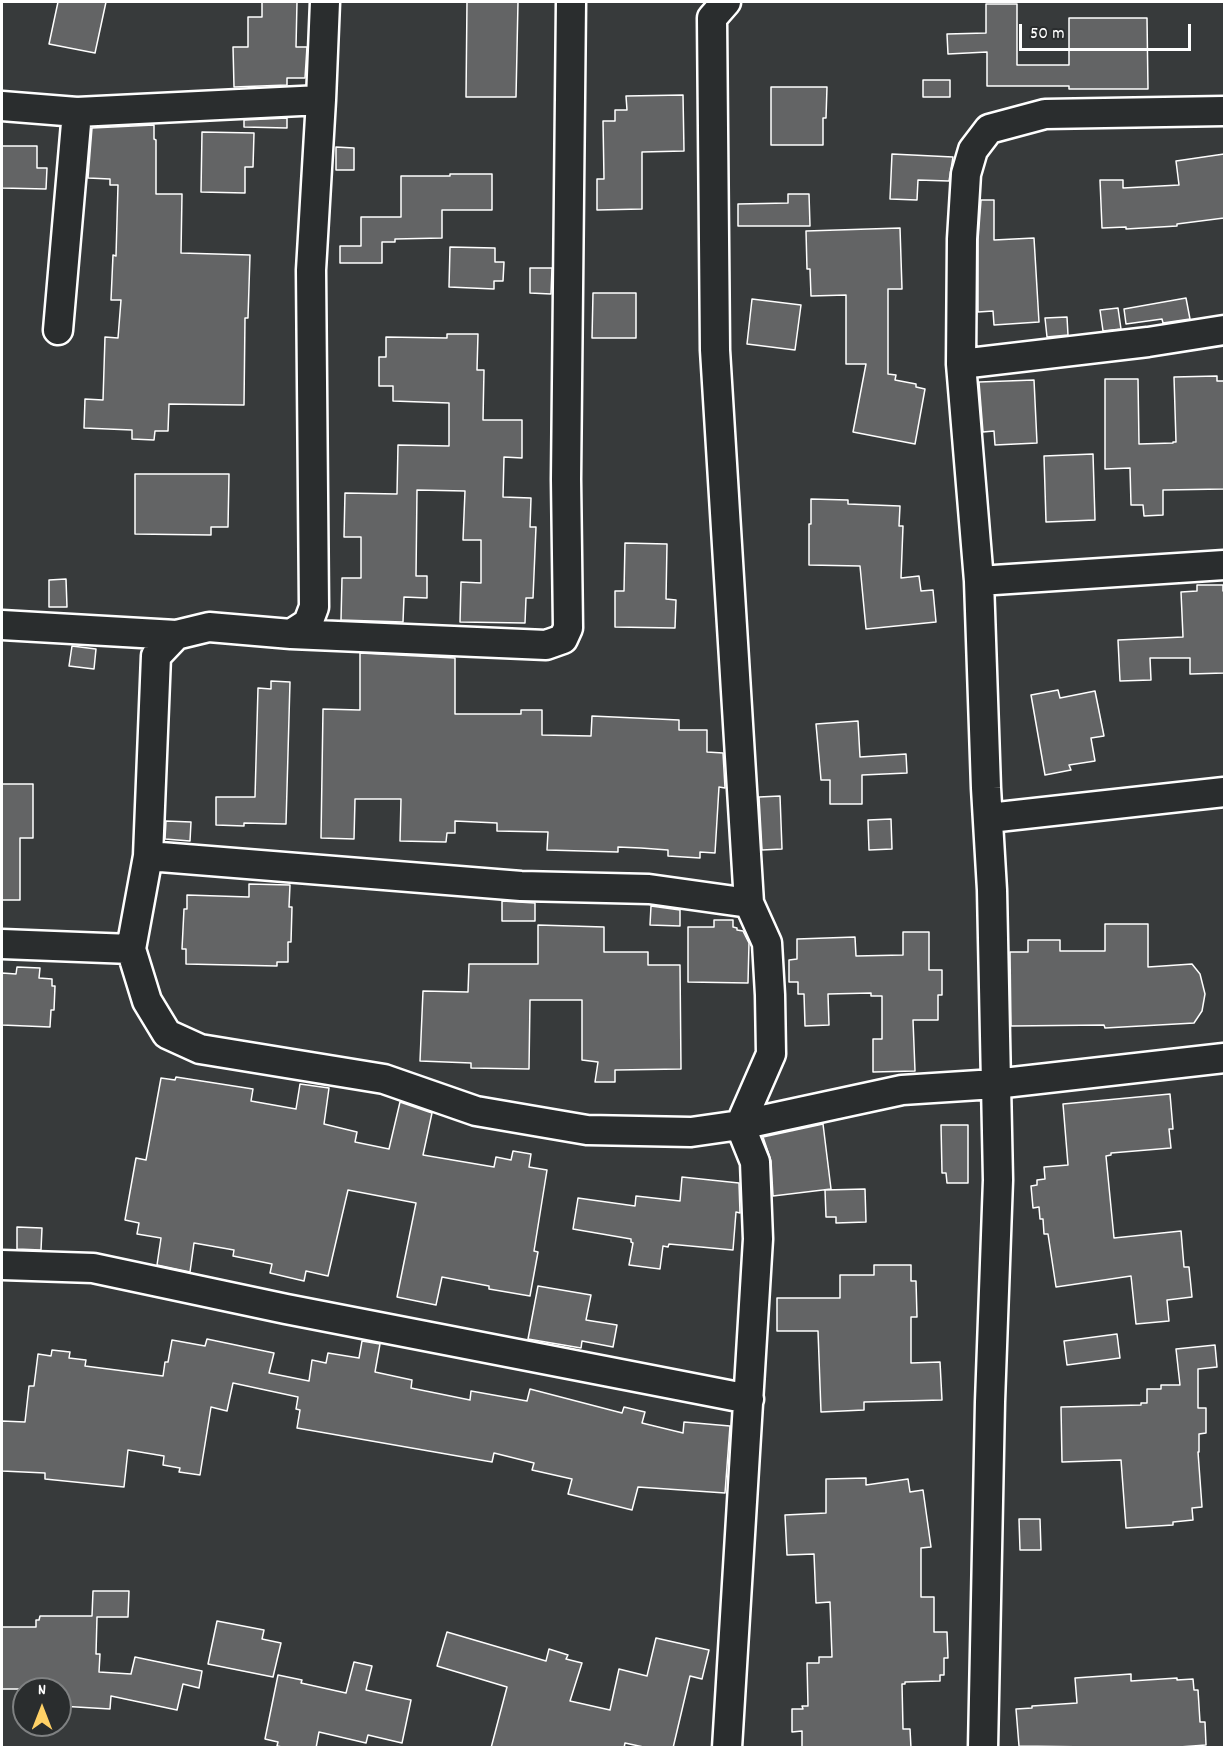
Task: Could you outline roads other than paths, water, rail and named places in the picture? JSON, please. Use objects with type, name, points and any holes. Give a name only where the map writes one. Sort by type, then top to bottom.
[{"type":"street","points":[[291,634],[308,623],[314,607],[311,270],[325,2]]},
{"type":"street","points":[[2,625],[176,635],[209,627],[291,634],[546,645],[563,639],[568,628],[566,467],[571,2]]},
{"type":"street","points":[[726,2],[712,18],[715,350],[749,903],[767,943],[771,1054],[740,1125],[755,1162],[758,1239],[727,1748]]},
{"type":"street","points":[[2,106],[77,112],[321,100]]},
{"type":"street","points":[[983,1748],[990,1413],[998,1180],[992,902],[979,581],[961,364],[962,239],[966,174],[972,150],[989,129],[1045,114],[1224,111]]},
{"type":"street","points":[[58,330],[77,112]]},
{"type":"street","points":[[961,364],[1148,342],[1224,330]]},
{"type":"street","points":[[979,581],[1224,565]]},
{"type":"street","points":[[176,635],[156,656],[148,856],[131,950],[147,1000],[167,1034],[200,1049],[384,1079],[476,1111],[587,1130],[691,1132],[740,1125],[902,1090],[995,1084],[1224,1058]]},
{"type":"street","points":[[988,818],[1224,792]]},
{"type":"street","points":[[148,856],[521,886],[649,889],[749,903]]},
{"type":"street","points":[[2,944],[131,950]]},
{"type":"street","points":[[2,1265],[93,1268],[286,1309],[749,1399]]}]
